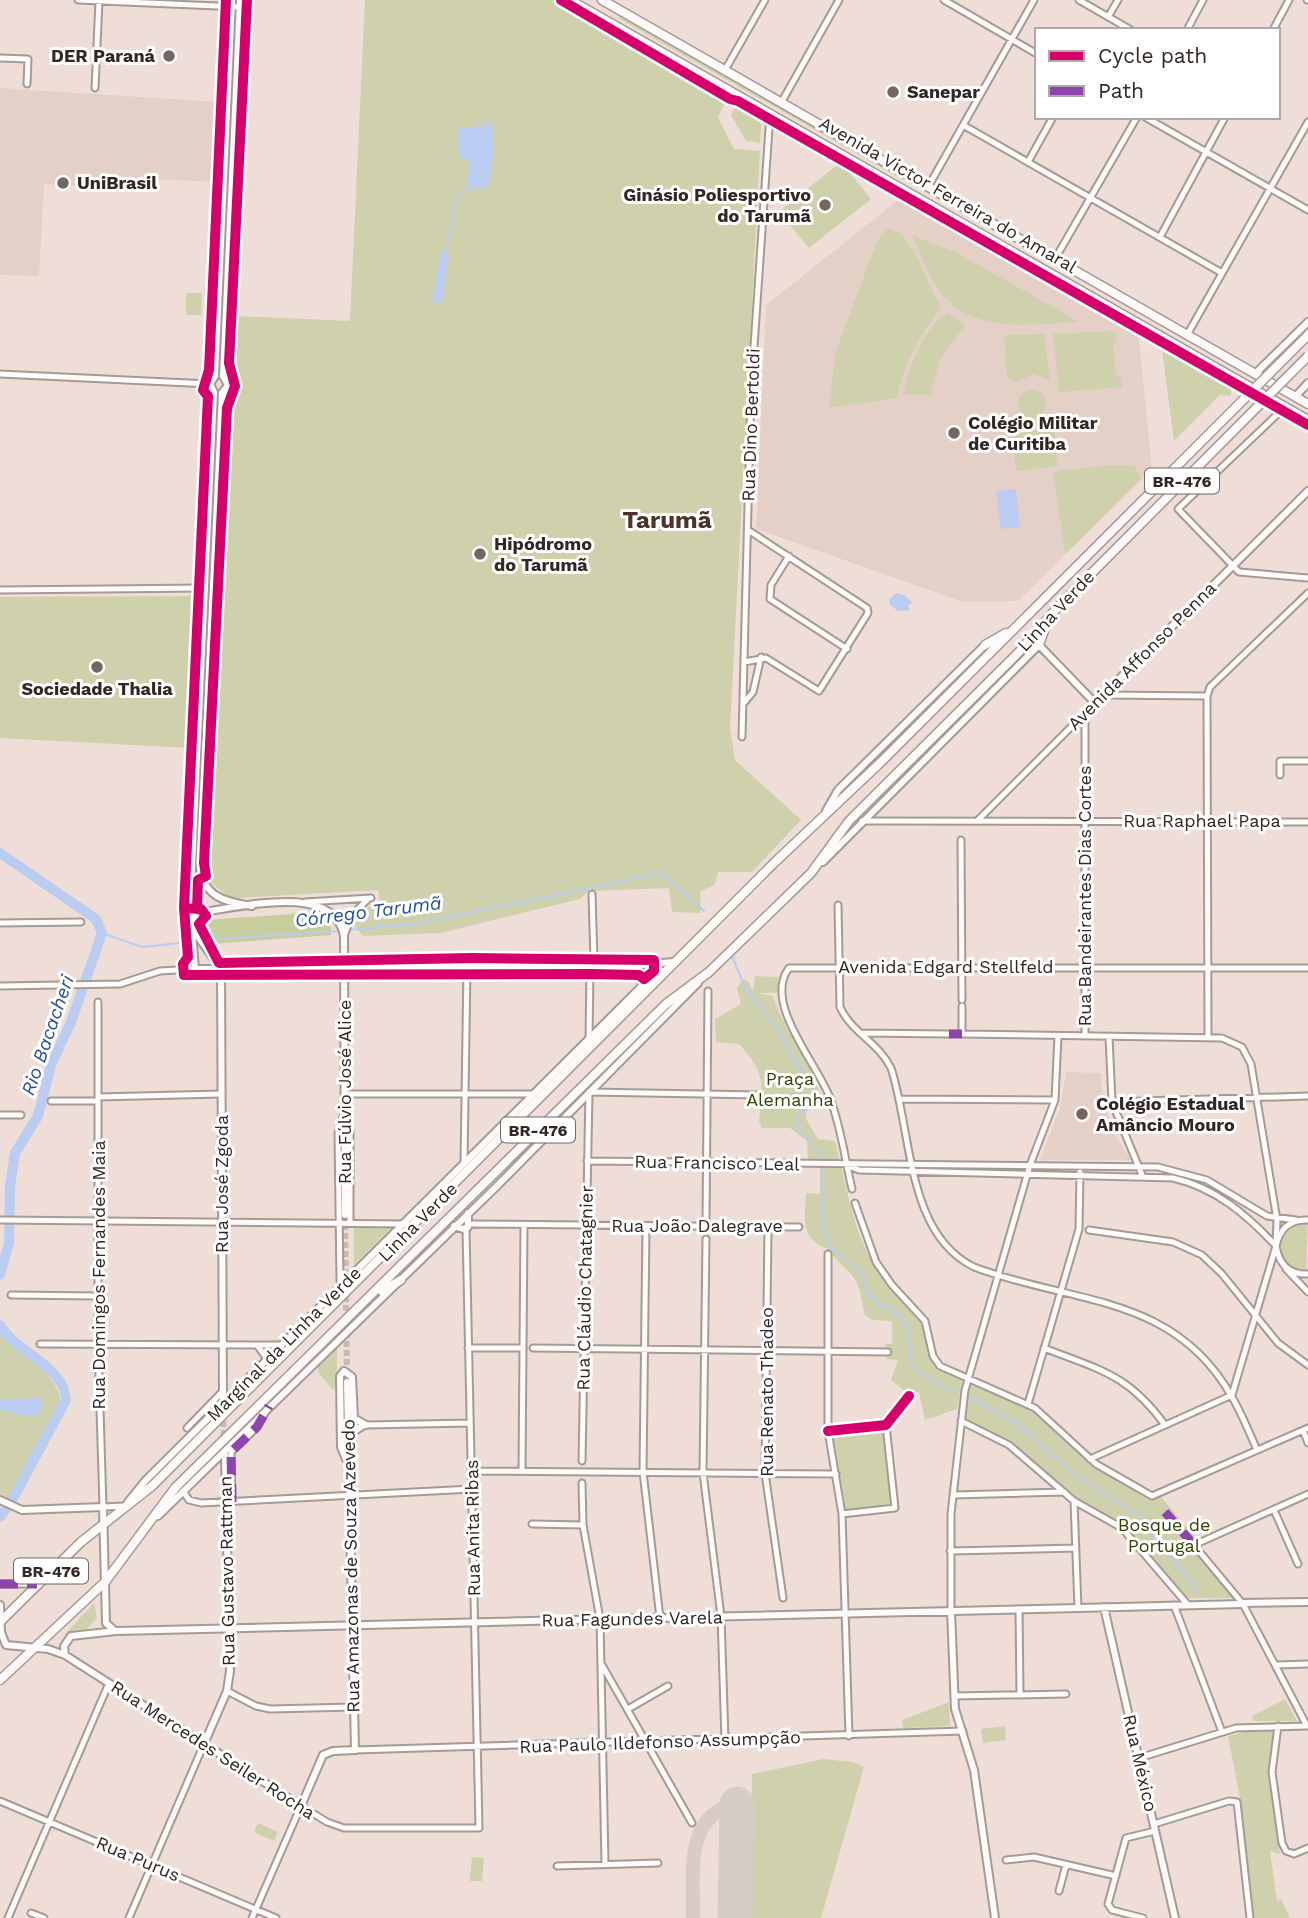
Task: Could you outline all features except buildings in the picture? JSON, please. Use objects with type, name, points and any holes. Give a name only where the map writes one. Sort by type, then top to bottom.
[{"type":"highway","name":"Avenida Victor Ferreira do Amaral","points":[[570,0],[1308,420]]},
{"type":"highway","name":"Avenida Victor Ferreira do Amaral","points":[[602,0],[1308,404]]},
{"type":"highway","points":[[594,14],[603,9],[602,0]]},
{"type":"highway","points":[[612,23],[611,15],[619,10]]},
{"type":"highway","points":[[944,213],[952,209],[952,201]]},
{"type":"highway","points":[[964,224],[963,215],[971,211]]},
{"type":"highway","name":"Linha Verde","points":[[1,1621],[103,1523],[152,1486],[826,811],[882,761],[1308,335]]},
{"type":"highway","name":"Linha Verde","points":[[0,1680],[104,1582],[175,1488],[666,1003],[709,972],[811,873],[849,821],[1308,356]]},
{"type":"highway","points":[[1039,645],[1048,618]]},
{"type":"highway","points":[[985,645],[1017,626]]},
{"type":"highway","points":[[425,1204],[456,1184]]},
{"type":"highway","points":[[373,1295],[401,1280]]},
{"type":"main road","points":[[218,392],[228,385],[219,376],[231,4]]},
{"type":"main road","points":[[240,4],[219,376],[210,384],[218,392],[200,866],[204,883],[218,898],[251,906]]},
{"type":"main road","points":[[1255,374],[1308,322]]},
{"type":"main road","points":[[1295,397],[1308,383]]},
{"type":"main road","points":[[218,392],[205,589],[192,925],[195,936],[220,969]]},
{"type":"main road","name":"Avenida Affonso Penna","points":[[1095,703],[1308,491]]},
{"type":"main road","name":"Linha Verde","points":[[826,811],[838,790],[985,645]]},
{"type":"main road","points":[[1039,645],[1095,703]]},
{"type":"main road","name":"Linha Verde","points":[[811,873],[1039,645]]},
{"type":"main road","points":[[192,925],[203,912],[305,902],[329,909],[344,926]]},
{"type":"main road","name":"Rua Fúlvio José Alice","points":[[344,926],[345,1215]]},
{"type":"main road","points":[[195,936],[195,969],[628,967],[673,962]]},
{"type":"main road","name":"Marginal da Linha Verde","points":[[125,1506],[146,1480],[638,990],[687,951]]},
{"type":"main road","points":[[628,967],[643,971],[647,977],[638,990]]},
{"type":"main road","name":"Rua José Zgoda","points":[[220,969],[223,1395]]},
{"type":"main road","name":"Marginal da Linha Verde","points":[[132,1543],[578,1105],[709,972]]},
{"type":"main road","points":[[454,1226],[468,1226],[468,1213]]},
{"type":"main road","points":[[347,1460],[341,1447],[340,1376],[344,1371],[352,1377],[354,1418],[366,1425]]},
{"type":"main road","name":"Rua Amazonas de Souza Azevedo","points":[[347,1382],[355,1750]]},
{"type":"main road","points":[[347,1460],[353,1432],[356,1427],[366,1425]]},
{"type":"main road","name":"Rua Gustavo Rattman","points":[[204,1744],[227,1691],[230,1671],[229,1502],[225,1455]]},
{"type":"main road","points":[[2,1502],[19,1510],[103,1507]]},
{"type":"main road","name":"Rua Domingos Fernandes Maia","points":[[103,1507],[106,1625],[116,1632]]},
{"type":"main road","name":"Rua Fagundes Varela","points":[[65,1655],[65,1643],[71,1636],[116,1632],[1308,1602]]},
{"type":"main road","points":[[0,1605],[1,1621]]},
{"type":"main road","name":"Rua México","points":[[1104,1607],[1175,1918]]},
{"type":"main road","points":[[951,1611],[956,1713],[974,1770],[995,1918]]},
{"type":"main road","name":"Rua Mercedes Seiler Rocha","points":[[1,1621],[6,1645],[37,1648],[65,1655],[300,1806]]},
{"type":"main road","points":[[300,1806],[323,1755],[332,1751],[355,1750]]},
{"type":"street","points":[[78,0],[240,4]]},
{"type":"street","points":[[725,70],[765,0]]},
{"type":"street","points":[[781,103],[839,0]]},
{"type":"street","points":[[944,0],[1035,53]]},
{"type":"street","points":[[928,187],[1034,0]]},
{"type":"street","points":[[1079,0],[1127,28]]},
{"type":"street","points":[[1108,17],[1118,0]]},
{"type":"street","points":[[1188,28],[1203,0]]},
{"type":"street","points":[[1274,28],[1289,0]]},
{"type":"street","points":[[95,88],[99,1]]},
{"type":"street","points":[[0,58],[28,59],[27,84]]},
{"type":"street","name":"Rua Dino Bertoldi","points":[[742,737],[751,390],[770,114]]},
{"type":"street","points":[[1028,162],[1053,119]]},
{"type":"street","points":[[1055,259],[1136,119]]},
{"type":"street","points":[[1148,119],[1308,210]]},
{"type":"street","points":[[1160,237],[1224,119]]},
{"type":"street","points":[[1187,335],[1308,122]]},
{"type":"street","points":[[963,125],[1222,273]]},
{"type":"street","points":[[0,374],[210,384]]},
{"type":"street","points":[[1285,407],[1178,509],[1239,572],[1308,578]]},
{"type":"street","points":[[748,530],[867,608],[867,618],[819,691],[761,657]]},
{"type":"street","points":[[789,556],[771,585],[770,599],[848,649]]},
{"type":"street","points":[[0,590],[205,589]]},
{"type":"street","points":[[1208,1038],[1207,696],[1210,687],[1308,593]]},
{"type":"street","points":[[744,662],[754,662],[761,657]]},
{"type":"street","points":[[743,704],[753,692],[761,657]]},
{"type":"street","points":[[1103,695],[1207,696]]},
{"type":"street","name":"Avenida Affonso Penna","points":[[977,821],[1095,703]]},
{"type":"street","name":"Rua Bandeirantes Dias Cortes","points":[[1085,713],[1085,1036]]},
{"type":"street","points":[[1280,775],[1280,761],[1308,761]]},
{"type":"street","points":[[878,806],[876,813],[886,820]]},
{"type":"street","name":"Rua Raphael Papa","points":[[862,821],[1308,822]]},
{"type":"street","points":[[961,840],[962,1034],[1208,1038],[1227,1039],[1242,1047],[1249,1058],[1256,1096],[1277,1220],[1276,1246],[1283,1265],[1308,1292]]},
{"type":"street","points":[[589,1040],[590,966],[594,960],[592,894]]},
{"type":"street","points":[[305,902],[371,898],[355,909],[344,926]]},
{"type":"street","points":[[838,905],[839,1007],[888,1062],[926,1218],[939,1239],[959,1258],[998,1274],[1141,1314],[1165,1325],[1193,1347],[1232,1395],[1257,1450]]},
{"type":"street","points":[[0,923],[81,922]]},
{"type":"street","points":[[464,1164],[467,967]]},
{"type":"street","name":"Avenida Edgard Stellfeld","points":[[846,1165],[829,1094],[786,1014],[784,977],[789,968],[1308,968]]},
{"type":"street","points":[[0,986],[120,984],[168,970],[195,969]]},
{"type":"street","points":[[706,1226],[709,991]]},
{"type":"street","name":"Rua Domingos Fernandes Maia","points":[[98,1002],[99,1344],[103,1507]]},
{"type":"street","points":[[860,1033],[949,1034]]},
{"type":"street","points":[[951,1611],[953,1495],[967,1379],[1027,1173],[1055,1100],[1058,1036]]},
{"type":"street","points":[[1109,1037],[1112,1102],[1142,1175]]},
{"type":"street","points":[[598,1084],[604,1093]]},
{"type":"street","points":[[589,1093],[759,1094]]},
{"type":"street","name":"Rua Cláudio Chatagnier","points":[[582,1461],[589,1093]]},
{"type":"street","points":[[51,1101],[221,1094]]},
{"type":"street","points":[[345,1094],[534,1094]]},
{"type":"street","points":[[1112,1102],[1308,1096]]},
{"type":"street","points":[[899,1099],[1055,1100]]},
{"type":"street","points":[[578,1105],[588,1115]]},
{"type":"street","points":[[340,1281],[338,1133],[345,1113]]},
{"type":"street","points":[[345,1113],[349,1131],[350,1223]]},
{"type":"street","points":[[0,1115],[21,1115]]},
{"type":"street","name":"Rua Francisco Leal","points":[[587,1161],[846,1165]]},
{"type":"street","points":[[846,1165],[914,1163],[1138,1166],[1176,1170],[1201,1177],[1277,1220],[1308,1220]]},
{"type":"street","points":[[846,1165],[859,1170],[1142,1175],[1173,1178],[1210,1191],[1244,1213],[1276,1246]]},
{"type":"street","points":[[846,1165],[852,1189]]},
{"type":"street","points":[[1028,1404],[1080,1224],[1080,1166]]},
{"type":"street","points":[[855,1203],[871,1253],[887,1279],[925,1321],[937,1362],[948,1372],[1028,1404],[1048,1418],[1090,1459],[1152,1496],[1305,1429],[1308,1443]]},
{"type":"street","points":[[1,1220],[406,1224]]},
{"type":"street","points":[[1090,1459],[1232,1395],[1276,1246],[1282,1230],[1296,1220]]},
{"type":"street","points":[[522,1471],[524,1225]]},
{"type":"street","name":"Rua João Dalegrave","points":[[468,1226],[799,1227]]},
{"type":"street","name":"Rua Anita Ribas","points":[[468,1226],[468,1348],[479,1828]]},
{"type":"street","points":[[646,1226],[643,1472],[660,1618]]},
{"type":"street","name":"Rua Renato Thadeo","points":[[768,1227],[765,1473],[783,1598]]},
{"type":"street","points":[[1089,1230],[1187,1247],[1215,1267],[1278,1343],[1308,1365]]},
{"type":"street","points":[[706,1239],[703,1472],[721,1616],[725,1740]]},
{"type":"street","points":[[828,1254],[828,1431],[842,1514],[849,1737]]},
{"type":"street","points":[[1268,1270],[1283,1265]]},
{"type":"street","points":[[1283,1265],[1292,1272],[1308,1274]]},
{"type":"street","points":[[11,1295],[99,1296]]},
{"type":"street","points":[[40,1344],[283,1345]]},
{"type":"street","points":[[257,1345],[268,1360]]},
{"type":"street","points":[[468,1348],[523,1348]]},
{"type":"street","points":[[533,1348],[888,1352]]},
{"type":"street","points":[[1044,1348],[1125,1382],[1145,1398],[1165,1425]]},
{"type":"street","points":[[187,1428],[223,1395]]},
{"type":"street","points":[[842,1514],[895,1508],[886,1425],[909,1396]]},
{"type":"street","points":[[229,1502],[231,1452],[257,1427],[269,1406]]},
{"type":"street","points":[[961,1421],[1009,1445],[1074,1501],[1122,1528],[1188,1605]]},
{"type":"street","points":[[366,1425],[470,1423]]},
{"type":"street","points":[[828,1431],[886,1425]]},
{"type":"street","points":[[471,1471],[836,1474]]},
{"type":"street","points":[[582,1483],[583,1525],[600,1619],[605,1864]]},
{"type":"street","points":[[183,1491],[193,1502],[229,1502],[472,1489]]},
{"type":"street","points":[[953,1495],[1064,1492]]},
{"type":"street","points":[[1139,1758],[1243,1727],[1308,1726],[1243,1604],[1194,1545],[1308,1494]]},
{"type":"street","points":[[1074,1501],[1077,1608]]},
{"type":"street","points":[[103,1507],[125,1506]]},
{"type":"street","points":[[1274,1510],[1298,1564]]},
{"type":"street","points":[[532,1524],[583,1525]]},
{"type":"street","points":[[950,1551],[1076,1548]]},
{"type":"street","points":[[0,1584],[37,1584]]},
{"type":"street","points":[[1174,1605],[1222,1732]]},
{"type":"street","points":[[1019,1609],[1020,1695]]},
{"type":"street","points":[[601,1663],[692,1823]]},
{"type":"street","points":[[1275,1665],[1308,1664]]},
{"type":"street","points":[[8,1918],[109,1683]]},
{"type":"street","points":[[628,1709],[668,1686]]},
{"type":"street","points":[[227,1691],[256,1706],[270,1709],[354,1707]]},
{"type":"street","points":[[954,1696],[1066,1694]]},
{"type":"street","points":[[1278,1726],[1272,1772],[1282,1843],[1286,1851],[1294,1854],[1308,1848]]},
{"type":"street","name":"Rua Paulo Ildefonso Assumpção","points":[[355,1750],[849,1737],[963,1731]]},
{"type":"street","name":"Rua Gustavo Rattman","points":[[129,1918],[204,1744]]},
{"type":"street","name":"Rua Purus","points":[[0,1801],[276,1918]]},
{"type":"street","points":[[1143,1918],[1108,1907],[1126,1838],[1230,1801],[1237,1802],[1250,1918]]},
{"type":"street","points":[[252,1918],[300,1806]]},
{"type":"street","name":"Rua Mercedes Seiler Rocha","points":[[300,1806],[327,1822],[344,1828],[479,1828]]},
{"type":"street","points":[[1006,1860],[1034,1857],[1116,1876]]},
{"type":"street","points":[[557,1866],[658,1863]]},
{"type":"street","points":[[1059,1891],[1066,1865]]},
{"type":"street","points":[[31,1913],[44,1918]]},
{"type":"shaded area","name":"UniBrasil","points":[[0,88],[220,102],[215,182],[126,178],[126,190],[44,184],[39,276],[0,275]]},
{"type":"shaded area","name":"Colégio Militar de Curitiba","points":[[902,197],[1138,331],[1152,470],[1018,601],[963,602],[756,529],[766,305]]},
{"type":"shaded area","name":"Colégio Estadual Amâncio Mouro","points":[[1066,1072],[1101,1073],[1102,1092],[1113,1132],[1131,1160],[1040,1160],[1060,1108]]},
{"type":"green space","name":"Hipódromo do Tarumã","points":[[365,0],[555,0],[727,98],[718,117],[734,149],[760,151],[730,728],[735,760],[801,820],[752,872],[718,872],[715,884],[700,892],[701,913],[672,912],[669,888],[589,891],[580,899],[441,933],[363,936],[354,925],[368,907],[380,902],[378,890],[238,898],[227,896],[208,880],[205,859],[230,404],[237,386],[232,367],[235,316],[350,321]]},
{"type":"green space","points":[[620,14],[905,178],[903,180],[618,18]]},
{"type":"green space","points":[[738,101],[762,116],[760,143],[746,141],[731,115]]},
{"type":"green space","name":"Ginásio Poliesportivo do Tarumã","points":[[841,162],[871,199],[809,248],[779,212]]},
{"type":"green space","points":[[889,228],[899,233],[914,251],[941,307],[914,350],[897,398],[829,408],[836,351],[873,252],[881,235]]},
{"type":"green space","points":[[912,235],[959,254],[1079,322],[1026,325],[991,322],[974,317],[945,298],[926,268]]},
{"type":"green space","points":[[186,293],[202,293],[201,315],[186,315]]},
{"type":"green space","points":[[948,313],[965,325],[940,360],[930,395],[903,395],[913,361],[924,339]]},
{"type":"green space","points":[[1112,331],[1116,334],[1117,342],[1113,343],[1116,377],[1121,377],[1122,387],[1059,392],[1053,334]]},
{"type":"green space","points":[[1044,334],[1050,381],[1034,374],[1016,382],[1007,378],[1004,335]]},
{"type":"green space","points":[[1161,342],[1232,382],[1231,396],[1220,395],[1174,441]]},
{"type":"green space","points":[[1032,390],[1042,394],[1046,404],[1042,414],[1032,418],[1022,414],[1018,404],[1022,394]]},
{"type":"green space","points":[[1054,423],[1057,466],[1016,471],[1013,437],[1044,429]]},
{"type":"green space","points":[[1134,465],[1141,478],[1065,554],[1053,472]]},
{"type":"green space","name":"Sociedade Thalia","points":[[196,596],[191,748],[0,738],[0,597]]},
{"type":"green space","points":[[305,913],[331,927],[331,935],[211,944],[207,920]]},
{"type":"green space","name":"Praça Alemanha","points":[[755,976],[778,977],[778,993],[756,993],[773,996],[784,1023],[818,1086],[822,1100],[807,1110],[806,1119],[818,1139],[835,1141],[861,1239],[876,1269],[922,1323],[935,1363],[949,1375],[962,1380],[957,1409],[925,1420],[919,1392],[906,1392],[891,1380],[898,1360],[886,1359],[885,1344],[892,1344],[892,1321],[872,1320],[865,1315],[853,1276],[830,1250],[813,1240],[806,1228],[806,1193],[820,1194],[820,1161],[808,1160],[807,1141],[790,1128],[762,1128],[759,1121],[761,1079],[754,1063],[739,1044],[716,1042],[715,1019],[741,1004],[737,988],[743,980],[748,981],[753,991]]},
{"type":"green space","points":[[1300,1222],[1308,1222],[1306,1272],[1286,1264],[1279,1250],[1284,1232]]},
{"type":"green space","points":[[354,1228],[391,1228],[354,1265]]},
{"type":"green space","points":[[0,1326],[16,1346],[52,1380],[61,1403],[8,1500],[0,1495]]},
{"type":"green space","points":[[337,1346],[337,1389],[332,1389],[318,1372],[318,1366]]},
{"type":"green space","name":"Bosque de Portugal","points":[[971,1383],[1028,1407],[1087,1461],[1150,1501],[1160,1496],[1198,1540],[1192,1547],[1232,1598],[1188,1598],[1125,1526],[1074,1498],[1008,1441],[963,1420]]},
{"type":"green space","points":[[883,1428],[892,1505],[846,1510],[833,1433]]},
{"type":"green space","points":[[94,1603],[97,1618],[87,1629],[73,1630],[63,1636]]},
{"type":"green space","points":[[1285,1699],[1297,1721],[1254,1721],[1252,1716]]},
{"type":"green space","points":[[949,1702],[950,1726],[903,1728],[902,1720]]},
{"type":"green space","points":[[1005,1726],[1006,1740],[983,1743],[981,1729]]},
{"type":"green space","points":[[1249,1731],[1274,1731],[1268,1776],[1280,1854],[1270,1851],[1277,1901],[1281,1899],[1290,1918],[1253,1918],[1241,1803],[1228,1736]]},
{"type":"green space","points":[[823,1759],[852,1762],[864,1767],[821,1918],[750,1918],[752,1774]]},
{"type":"green space","points":[[258,1823],[278,1832],[274,1841],[254,1832]]},
{"type":"green space","points":[[472,1857],[484,1858],[482,1881],[470,1881]]},
{"type":"water","points":[[487,120],[492,122],[494,151],[488,188],[467,189],[470,160],[459,156],[458,129],[486,125]]},
{"type":"water","points":[[441,251],[448,252],[449,257],[443,299],[436,306],[433,299]]},
{"type":"water","points":[[1016,489],[1020,527],[1001,529],[996,491]]},
{"type":"water","points":[[896,593],[904,595],[913,603],[908,605],[910,610],[898,611],[890,605],[889,599]]},
{"type":"water","points":[[40,1398],[43,1406],[38,1416],[24,1416],[0,1409],[0,1399]]},
{"type":"waterway","points":[[446,251],[458,194],[467,189]]},
{"type":"waterway","name":"Rio Bacacheri","points":[[0,853],[96,919],[102,933],[71,1022],[51,1065],[38,1116],[15,1153],[10,1186],[9,1243],[0,1275]]},
{"type":"waterway","name":"Córrego Tarumã","points":[[348,930],[414,924],[662,873],[704,911]]},
{"type":"waterway","name":"Córrego Tarumã","points":[[205,940],[339,931]]},
{"type":"waterway","name":"Córrego Tarumã","points":[[102,933],[142,947],[199,941]]},
{"type":"waterway","name":"Córrego Tarumã","points":[[732,956],[746,990],[778,1029],[815,1095],[815,1103],[800,1113],[796,1124],[821,1156]]},
{"type":"waterway","name":"Córrego Tarumã","points":[[822,1169],[822,1221],[830,1246],[864,1276],[865,1290],[881,1306],[889,1307],[905,1322],[909,1329],[911,1360],[917,1370],[953,1392]]},
{"type":"waterway","name":"Rio Bacacheri","points":[[0,1325],[16,1343],[49,1368],[63,1388],[66,1400],[13,1499],[0,1517]]},
{"type":"waterway","name":"Córrego Tarumã","points":[[968,1397],[1017,1423],[1079,1478],[1135,1513],[1198,1591]]},
{"type":"taxiway","points":[[693,1918],[693,1866],[700,1833],[707,1820],[720,1810],[737,1804]]},
{"type":"runway","points":[[735,1918],[737,1804]]},
{"type":"tunnel","points":[[345,1215],[347,1377]]},
{"type":"tunnel","points":[[223,1412],[224,1439]]},
{"type":"marked path","points":[[949,1034],[962,1034]]},
{"type":"marked path","points":[[232,1502],[231,1452],[257,1427],[269,1406]]},
{"type":"marked path","points":[[1165,1512],[1194,1545]]},
{"type":"marked path","points":[[0,1584],[37,1584]]},
{"type":"cycle path","points":[[184,908],[201,909],[206,916],[199,924],[219,963],[472,958],[654,960],[654,971],[644,979],[639,975],[590,974],[184,975],[183,964],[188,957],[184,908],[208,396],[203,390],[209,370],[226,0]]},
{"type":"cycle path","points":[[197,909],[198,880],[206,876],[204,863],[227,408],[235,386],[229,363],[247,0]]},
{"type":"cycle path","points":[[561,0],[730,99],[738,101],[1308,425]]},
{"type":"cycle path","points":[[828,1431],[886,1425],[909,1396]]},
{"type":"place","name":"DER Paraná","points":[[169,56]]},
{"type":"place","name":"Sanepar","points":[[893,92]]},
{"type":"place","name":"UniBrasil","points":[[63,183]]},
{"type":"place","name":"Ginásio Poliesportivo do Tarumã","points":[[825,205]]},
{"type":"place","name":"Colégio Militar de Curitiba","points":[[954,433]]},
{"type":"place","name":"Hipódromo do Tarumã","points":[[480,554]]},
{"type":"place","name":"Sociedade Thalia","points":[[97,667]]},
{"type":"place","name":"Colégio Estadual Amâncio Mouro","points":[[1082,1114]]},
{"type":"district","name":"Tarumã","points":[[667,520]]}]
